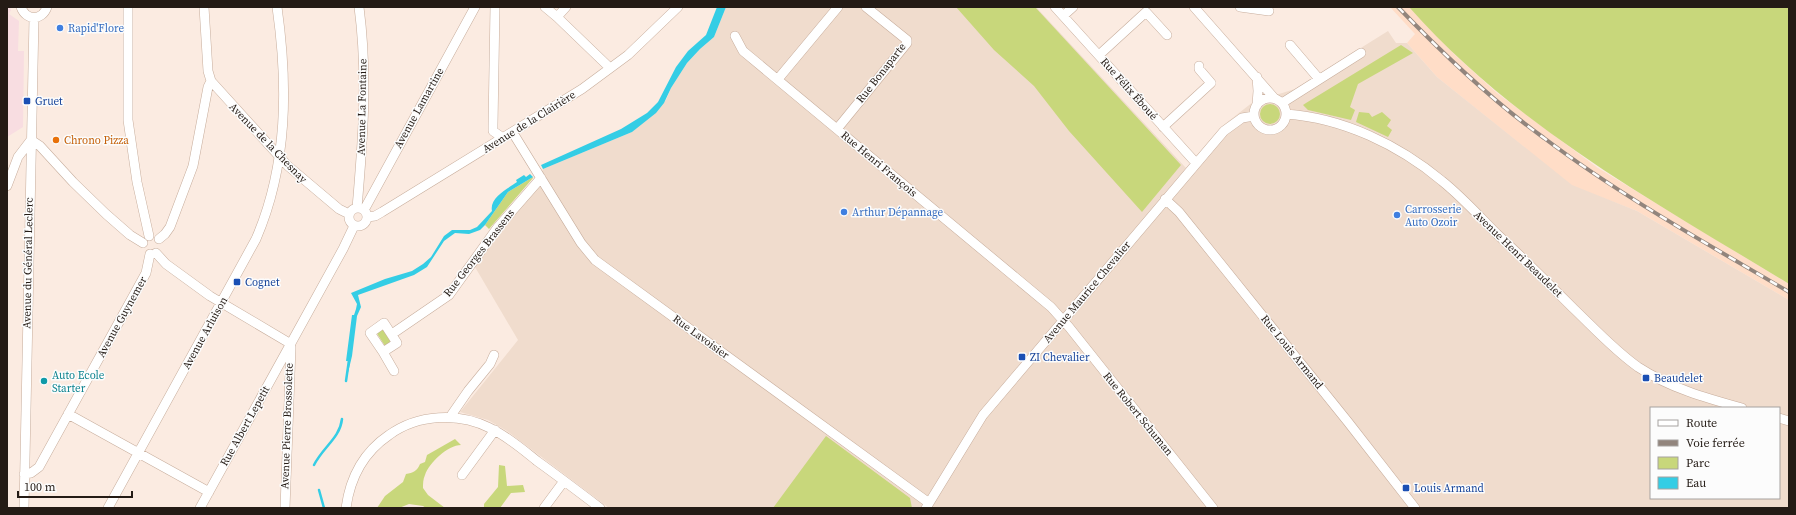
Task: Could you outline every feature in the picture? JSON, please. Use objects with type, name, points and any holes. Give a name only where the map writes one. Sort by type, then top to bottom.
[{"type":"street","points":[[21,7],[26,16],[34,18],[41,16],[47,7]]},
{"type":"street","points":[[128,7],[128,120],[146,240],[145,251],[153,254],[222,302],[291,344]]},
{"type":"street","points":[[159,239],[170,227],[193,166],[208,88],[211,81],[208,71],[204,7]]},
{"type":"street","name":"Avenue Arluison","points":[[108,508],[260,230],[271,197],[280,158],[284,110],[283,76],[277,7]]},
{"type":"street","name":"Avenue La Fontaine","points":[[359,7],[365,86],[363,212]]},
{"type":"street","name":"Avenue Lamartine","points":[[363,212],[475,7]]},
{"type":"street","points":[[496,7],[493,125],[494,131],[503,138]]},
{"type":"street","points":[[545,7],[558,16],[610,68]]},
{"type":"street","points":[[558,16],[566,7]]},
{"type":"street","name":"Avenue de la Clairière","points":[[363,212],[375,216],[513,133],[582,89],[637,46],[678,7]]},
{"type":"street","points":[[778,80],[838,7]]},
{"type":"street","name":"Rue Bonaparte","points":[[837,128],[907,43],[907,40],[866,7]]},
{"type":"street","name":"Rue Félix Éboué","points":[[1055,7],[1196,163]]},
{"type":"street","points":[[1063,16],[1073,7]]},
{"type":"street","points":[[1194,7],[1278,101],[1286,114],[1282,124],[1274,129],[1269,130],[1259,125],[1254,116],[1257,105],[1258,90],[1256,77]]},
{"type":"street","points":[[1240,7],[1269,10]]},
{"type":"street","points":[[1099,55],[1149,9],[1167,35]]},
{"type":"street","name":"Avenue du Général Leclerc","points":[[24,508],[34,18]]},
{"type":"street","name":"Rue Henri François","points":[[735,36],[743,51],[837,128],[1051,308],[1063,320]]},
{"type":"street","points":[[1290,45],[1319,79]]},
{"type":"street","points":[[1257,105],[1265,99],[1278,101],[1319,79],[1361,53]]},
{"type":"street","points":[[1163,127],[1211,83],[1198,69],[1199,66]]},
{"type":"street","name":"Avenue de la Chesnay","points":[[211,81],[280,158],[339,210],[349,214]]},
{"type":"street","name":"Avenue Henri Beaudelet","points":[[1286,114],[1319,118],[1351,128],[1387,145],[1419,164],[1452,190],[1608,342],[1638,367],[1668,384],[1697,395],[1739,407]]},
{"type":"street","name":"Avenue Maurice Chevalier","points":[[928,506],[980,420],[1063,320],[1229,125],[1242,118],[1254,116]]},
{"type":"street","name":"Rue Lavoisier","points":[[513,133],[585,249],[595,260],[928,506]]},
{"type":"street","points":[[7,186],[20,154],[31,140],[40,146],[48,156],[106,214],[130,235],[146,240],[154,236],[159,239],[161,246],[153,254]]},
{"type":"street","points":[[15,166],[30,160],[48,156]]},
{"type":"street","name":"Rue Georges Brassens","points":[[392,334],[449,295],[498,227],[541,178]]},
{"type":"street","name":"Rue Louis Armand","points":[[1165,199],[1184,218],[1415,508]]},
{"type":"street","points":[[352,210],[363,212],[363,225],[354,226],[348,219],[349,214],[352,210]]},
{"type":"street","name":"Rue Albert Lepetit","points":[[200,508],[343,249],[354,226]]},
{"type":"street","name":"Avenue Guynemer","points":[[24,474],[31,473],[40,467],[146,273],[153,254]]},
{"type":"street","name":"Rue Robert Schuman","points":[[1063,320],[1213,508]]},
{"type":"street","points":[[383,352],[397,343],[384,323],[370,333],[394,371]]},
{"type":"street","name":"Avenue Pierre Brossolette","points":[[284,508],[291,344]]},
{"type":"street","points":[[450,417],[468,391],[490,364],[494,355]]},
{"type":"street","points":[[275,371],[289,377]]},
{"type":"street","points":[[68,414],[209,492]]},
{"type":"street","points":[[346,508],[350,490],[357,471],[368,454],[379,442],[398,429],[416,422],[434,418],[450,417],[479,423],[495,430],[600,508]]},
{"type":"street","points":[[462,475],[495,430]]},
{"type":"street","points":[[544,508],[564,481]]},
{"type":"shaded area","points":[[7,7],[10,7],[11,10],[9,14],[19,21],[18,51],[24,51],[23,127],[7,137]]},
{"type":"shaded area","points":[[726,7],[1036,7],[1186,168],[1221,127],[1253,102],[1295,89],[1388,31],[1396,43],[1407,43],[1437,77],[1572,185],[1637,211],[1789,300],[1789,508],[609,508],[507,431],[488,420],[460,412],[518,340],[475,267],[497,235],[538,185],[543,169],[632,132],[666,100],[671,88],[687,63],[714,37]]},
{"type":"shaded area","points":[[1390,7],[1409,7],[1455,55],[1497,93],[1598,168],[1789,284],[1789,300],[1637,211],[1572,186],[1437,77],[1407,43],[1415,34]]},
{"type":"green space","points":[[956,7],[1035,7],[1181,165],[1142,212],[1069,131],[1034,86],[994,50]]},
{"type":"green space","points":[[1409,7],[1789,7],[1789,284],[1638,192],[1540,125],[1494,89],[1450,50]]},
{"type":"green space","points":[[1401,45],[1413,53],[1358,84],[1350,107],[1355,110],[1351,120],[1308,110],[1303,105],[1306,103]]},
{"type":"green space","points":[[1266,104],[1274,104],[1280,110],[1280,118],[1274,124],[1266,124],[1260,118],[1260,110]]},
{"type":"green space","points":[[1359,112],[1369,113],[1372,117],[1382,112],[1391,120],[1387,126],[1392,130],[1388,137],[1356,122]]},
{"type":"green space","points":[[533,177],[489,229],[485,225],[508,192]]},
{"type":"green space","points":[[383,328],[392,342],[385,346],[376,332]]},
{"type":"green space","points":[[826,436],[910,498],[912,508],[773,508]]},
{"type":"green space","points":[[455,439],[461,445],[450,448],[435,460],[427,470],[423,480],[423,488],[428,495],[445,508],[426,508],[423,506],[409,504],[399,508],[377,508],[385,496],[403,482],[406,474],[411,473],[418,468],[420,464],[425,462],[427,455]]},
{"type":"green space","points":[[499,465],[505,466],[507,486],[523,485],[525,492],[511,493],[500,508],[484,508],[484,504],[498,487]]},
{"type":"water","points":[[717,7],[726,7],[714,37],[687,63],[671,88],[664,103],[656,113],[632,132],[543,169],[541,165],[621,129],[647,113],[658,102],[676,67],[688,51],[706,35]]},
{"type":"water","points":[[530,174],[533,177],[508,192],[480,230],[469,234],[455,233],[444,241],[427,267],[414,275],[358,295],[361,307],[357,316],[352,356],[346,381],[349,361],[346,361],[352,315],[354,315],[357,304],[351,293],[385,279],[412,271],[423,264],[431,257],[444,236],[452,230],[470,230],[477,227],[492,211],[492,206],[496,197],[517,182],[516,180],[524,175],[526,177]]},
{"type":"waterway","points":[[346,381],[349,360]]},
{"type":"waterway","points":[[314,465],[335,437],[341,426],[342,419]]},
{"type":"waterway","points":[[319,490],[324,508]]},
{"type":"railway","points":[[1398,7],[1468,76],[1505,108],[1544,138],[1603,180],[1633,199],[1789,292]]},
{"type":"place","name":"Rapid'Flore","points":[[60,28]]},
{"type":"place","name":"Gruet","points":[[27,101]]},
{"type":"place","name":"Chrono Pizza","points":[[56,140]]},
{"type":"place","name":"Arthur Dépannage","points":[[844,212]]},
{"type":"place","name":"Carrosserie Auto Ozoir","points":[[1397,215]]},
{"type":"place","name":"Cognet","points":[[237,282]]},
{"type":"place","name":"ZI Chevalier","points":[[1022,357]]},
{"type":"place","name":"Beaudelet","points":[[1646,378]]},
{"type":"place","name":"Auto Ecole Starter","points":[[44,381]]},
{"type":"place","name":"Louis Armand","points":[[1406,488]]}]
